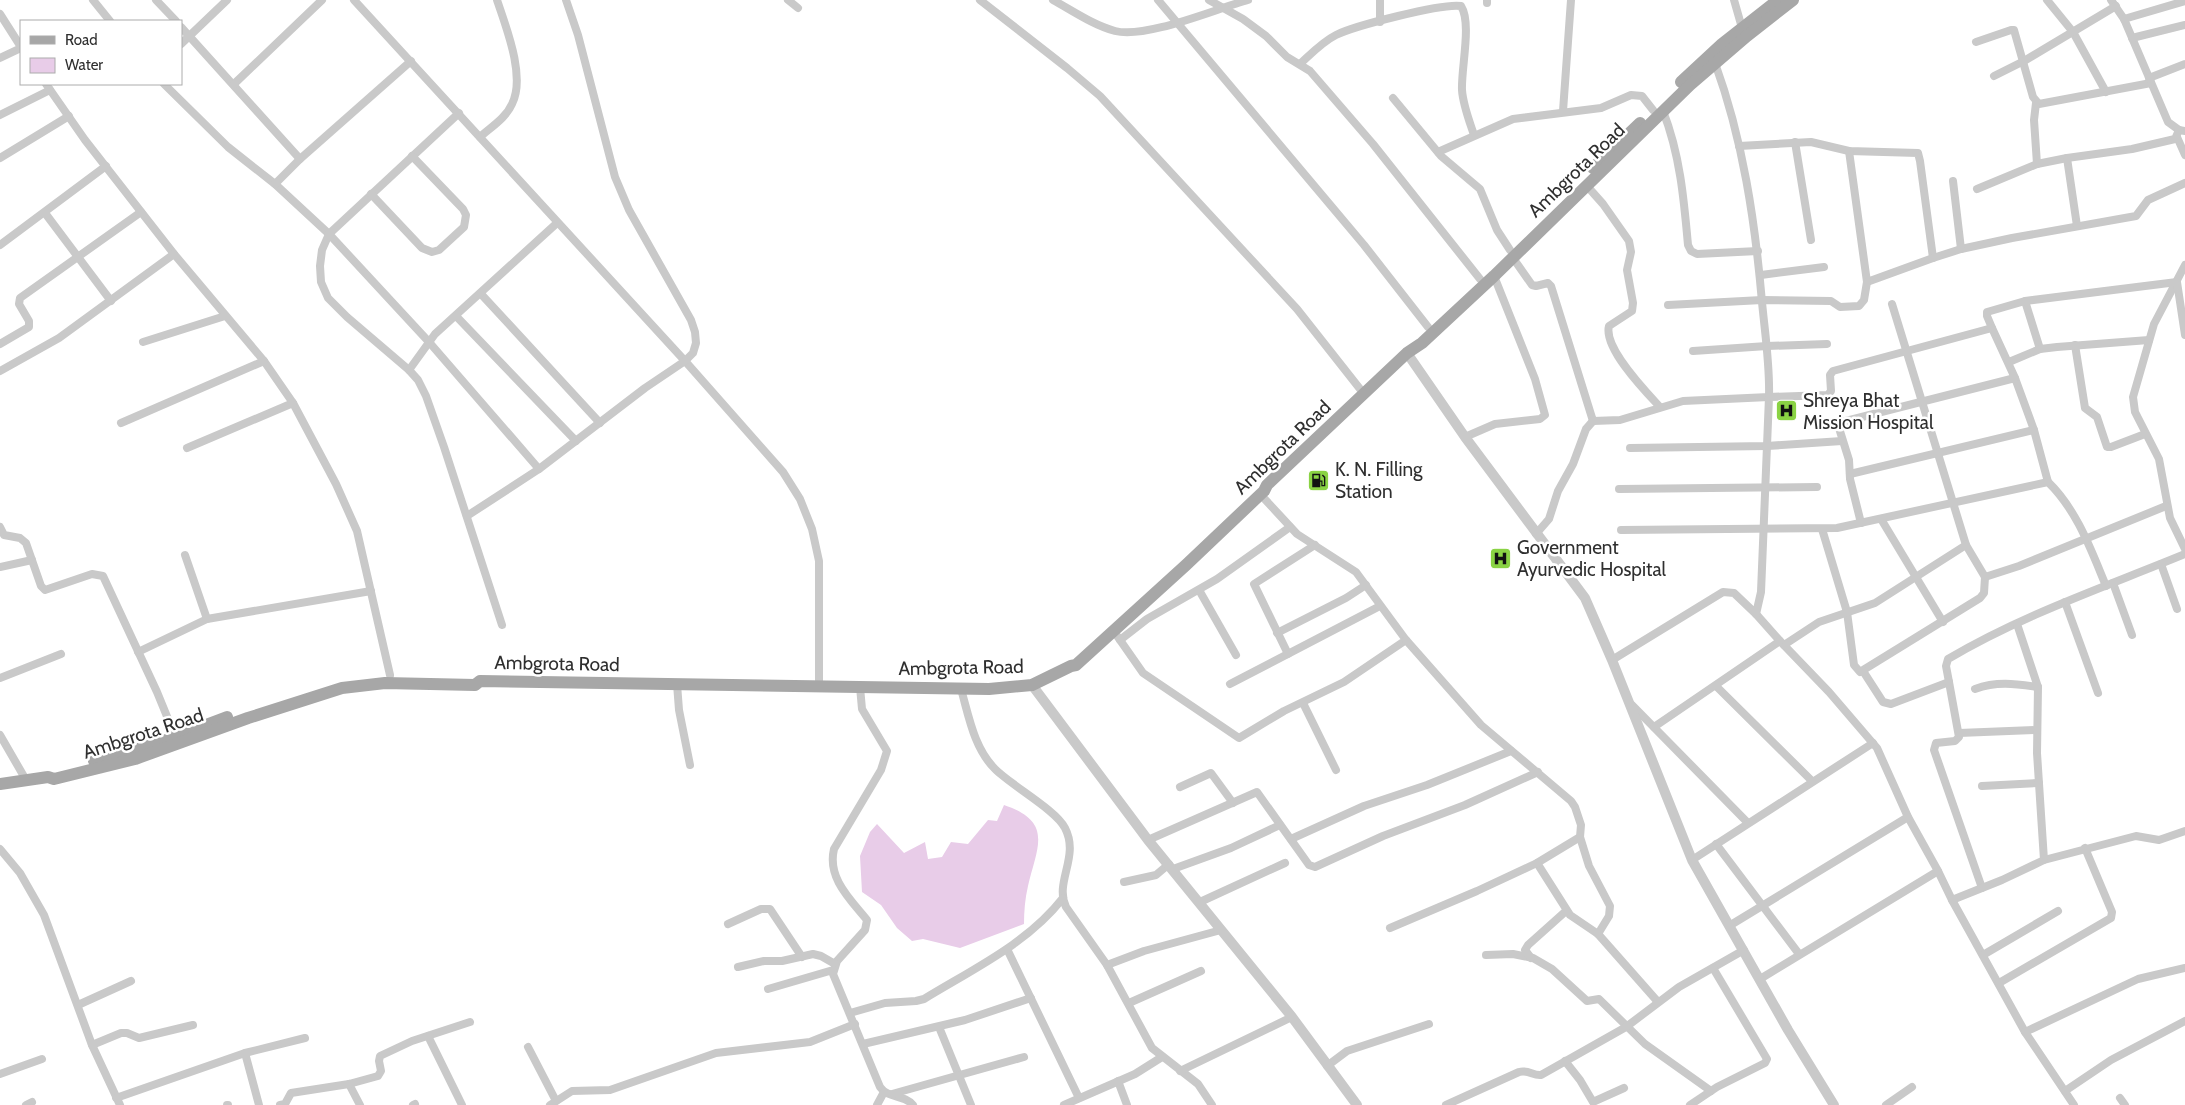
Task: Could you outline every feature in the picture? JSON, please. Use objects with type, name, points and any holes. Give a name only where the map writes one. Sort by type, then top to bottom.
[{"type":"main road","points":[[1411,350],[1415,340],[1428,327],[1480,279],[1512,254],[1658,110],[1697,67],[1778,0]]},
{"type":"main road","name":"Ambgrota Road","points":[[0,784],[48,777],[54,779],[129,760],[342,688],[385,683],[475,684],[480,681],[961,689],[1032,685],[1076,665],[1116,635],[1262,491],[1385,374],[1411,350],[1422,343],[1494,276],[1512,254],[1587,186],[1658,110],[1793,0]]},
{"type":"main road","points":[[1071,666],[1072,661],[1105,627],[1260,487],[1262,491]]},
{"type":"main road","points":[[48,777],[52,772],[129,751],[250,709],[346,679],[370,675],[390,675],[475,677],[480,681]]},
{"type":"street","points":[[93,0],[109,20]]},
{"type":"street","points":[[156,0],[175,20]]},
{"type":"street","points":[[182,43],[227,0]]},
{"type":"street","points":[[234,84],[322,0]]},
{"type":"street","points":[[354,0],[685,361],[783,472],[800,499],[812,529],[819,561],[819,687]]},
{"type":"street","points":[[480,137],[504,116],[512,104],[517,91],[517,77],[512,53],[497,0]]},
{"type":"street","points":[[467,516],[539,469],[645,388],[685,361],[693,352],[696,343],[695,332],[682,304],[629,210],[615,177],[578,35],[566,0]]},
{"type":"street","points":[[788,0],[798,8]]},
{"type":"street","points":[[980,0],[1100,96],[1297,309],[1364,394]]},
{"type":"street","points":[[1054,0],[1099,25],[1115,31],[1135,32],[1176,22],[1248,0]]},
{"type":"street","points":[[1158,0],[1364,245],[1428,327]]},
{"type":"street","points":[[1209,0],[1266,36],[1287,57],[1310,71],[1373,144],[1480,279]]},
{"type":"street","points":[[1380,0],[1380,22]]},
{"type":"street","points":[[1563,111],[1571,0]]},
{"type":"street","points":[[1734,0],[1742,28]]},
{"type":"street","points":[[2047,0],[2073,32],[2106,92]]},
{"type":"street","points":[[2124,19],[2185,0]]},
{"type":"street","points":[[1994,76],[2073,32],[2114,3],[2124,19],[2168,122],[2180,133],[2185,155]]},
{"type":"street","points":[[1300,64],[1335,36],[1349,30],[1412,14],[1461,6],[1464,14],[1465,43],[1463,96],[1474,135]]},
{"type":"street","points":[[0,14],[20,46]]},
{"type":"street","points":[[2132,38],[2185,25]]},
{"type":"street","points":[[182,28],[300,159]]},
{"type":"street","points":[[1976,42],[2013,30],[2036,103],[2034,120],[2037,164]]},
{"type":"street","points":[[0,58],[20,48]]},
{"type":"street","points":[[275,184],[300,159],[411,60]]},
{"type":"street","points":[[1715,63],[1726,94],[1750,196],[1761,275],[1770,373],[1761,592],[1756,614]]},
{"type":"street","points":[[2036,103],[2041,104],[2106,92],[2150,81],[2185,64]]},
{"type":"street","points":[[165,85],[228,147],[275,184],[329,234],[429,342],[539,469]]},
{"type":"street","points":[[0,115],[48,87],[68,116],[174,254],[264,361],[293,403],[348,508],[357,531],[390,675]]},
{"type":"street","points":[[1438,152],[1513,119],[1563,111],[1601,108],[1634,95],[1642,96],[1658,110],[1673,138],[1682,189],[1688,245],[1691,252],[1697,254],[1758,251]]},
{"type":"street","points":[[1393,98],[1438,152],[1480,189],[1497,230],[1532,285],[1548,283],[1551,286],[1593,421]]},
{"type":"street","points":[[459,113],[329,234],[322,250],[321,282],[328,298],[418,380],[426,396],[502,625]]},
{"type":"street","points":[[0,158],[68,116]]},
{"type":"street","points":[[1977,189],[2037,164],[2132,149],[2180,133]]},
{"type":"street","points":[[1739,146],[1795,142],[1822,143],[1849,151],[1918,154],[1933,258]]},
{"type":"street","points":[[1795,142],[1811,240]]},
{"type":"street","points":[[1668,305],[1762,300],[1831,301],[1840,307],[1860,306],[1863,303],[1867,282],[1860,244],[1849,151]]},
{"type":"street","points":[[371,194],[422,248],[432,252],[439,250],[464,227],[466,215],[463,209],[412,156]]},
{"type":"street","points":[[2067,158],[2078,226]]},
{"type":"street","points":[[0,246],[106,166]]},
{"type":"street","points":[[1953,181],[1962,249]]},
{"type":"street","points":[[1867,282],[1962,249],[2136,216],[2148,200],[2185,183]]},
{"type":"street","points":[[1587,186],[1618,224],[1631,249],[1627,270],[1632,311],[1609,326],[1610,340],[1631,375],[1660,407]]},
{"type":"street","points":[[0,344],[29,327],[29,321],[18,304],[20,298],[141,212]]},
{"type":"street","points":[[45,213],[111,301]]},
{"type":"street","points":[[409,370],[429,342],[557,223]]},
{"type":"street","points":[[0,371],[59,338],[174,254]]},
{"type":"street","points":[[2185,265],[2157,315],[2133,397],[2135,412],[2160,466],[2166,506],[2176,533],[2185,549]]},
{"type":"street","points":[[1761,275],[1824,268]]},
{"type":"street","points":[[1465,437],[1495,424],[1540,419],[1546,415],[1535,379],[1494,276]]},
{"type":"street","points":[[2132,635],[2086,538],[2065,502],[2048,482],[2034,430],[2009,362],[1992,328],[1987,312],[2025,301],[2177,282]]},
{"type":"street","points":[[2177,282],[2185,335]]},
{"type":"street","points":[[481,294],[600,423]]},
{"type":"street","points":[[2025,301],[2040,350]]},
{"type":"street","points":[[1822,529],[1847,612],[1854,665],[1858,671],[1863,671],[1982,596],[1985,577],[1966,545],[1952,504],[1908,351],[1892,304]]},
{"type":"street","points":[[143,342],[225,316]]},
{"type":"street","points":[[456,316],[576,441]]},
{"type":"street","points":[[1536,534],[1549,519],[1558,490],[1573,464],[1586,429],[1593,421],[1620,420],[1683,401],[1828,395],[1831,391],[1830,375],[1833,371],[1992,328]]},
{"type":"street","points":[[2009,362],[2040,350],[2075,345],[2149,340]]},
{"type":"street","points":[[1693,351],[1827,344]]},
{"type":"street","points":[[2075,345],[2084,405],[2088,412],[2097,417],[2107,446],[2111,447],[2145,434]]},
{"type":"street","points":[[1411,350],[1465,437],[1585,598],[1612,660],[1692,860],[1834,1105]]},
{"type":"street","points":[[121,423],[264,361]]},
{"type":"street","points":[[1862,523],[1850,474],[1849,460],[1842,441],[1839,425],[1844,420],[2015,378]]},
{"type":"street","points":[[187,448],[293,403]]},
{"type":"street","points":[[1850,474],[2034,430]]},
{"type":"street","points":[[1630,448],[1767,446],[1842,441]]},
{"type":"street","points":[[1621,530],[1822,529],[1862,523],[2048,482]]},
{"type":"street","points":[[1619,489],[1817,487]]},
{"type":"street","points":[[1262,491],[1302,538],[1349,566],[1366,585],[1406,640],[1480,725],[1538,772],[1575,807],[1581,825],[1580,837],[1589,866],[1610,906],[1609,916],[1598,934]]},
{"type":"street","points":[[1985,577],[2019,566],[2166,506]]},
{"type":"street","points":[[1881,519],[1943,622]]},
{"type":"street","points":[[1290,526],[1199,590],[1116,635],[1143,673],[1197,708],[1237,738],[1241,738],[1284,711],[1344,682],[1406,640]]},
{"type":"street","points":[[0,527],[4,535],[24,539],[41,586],[45,590],[92,574],[103,576],[175,736]]},
{"type":"street","points":[[1288,654],[1254,584],[1315,545]]},
{"type":"street","points":[[1654,727],[1782,643],[1819,622],[1875,603],[1966,545]]},
{"type":"street","points":[[1982,888],[1934,750],[1934,744],[1955,741],[1960,734],[1946,666],[1948,659],[1979,640],[2065,602],[2185,554]]},
{"type":"street","points":[[186,556],[207,619]]},
{"type":"street","points":[[0,567],[32,560]]},
{"type":"street","points":[[2161,564],[2177,609]]},
{"type":"street","points":[[1277,633],[1346,598],[1366,585]]},
{"type":"street","points":[[1199,590],[1236,655]]},
{"type":"street","points":[[138,652],[207,619],[232,613],[371,591]]},
{"type":"street","points":[[1612,660],[1723,592],[1734,593],[1756,614],[1830,692],[1873,742],[1908,817],[2025,1032],[2074,1105]]},
{"type":"street","points":[[2065,602],[2098,693]]},
{"type":"street","points":[[1230,684],[1380,606]]},
{"type":"street","points":[[2017,624],[2038,687],[2037,730],[2044,860]]},
{"type":"street","points":[[0,678],[61,654]]},
{"type":"street","points":[[1863,671],[1883,702],[1888,704],[1949,682]]},
{"type":"street","points":[[1975,689],[1995,683],[2038,687]]},
{"type":"street","points":[[677,684],[679,710],[690,765]]},
{"type":"street","points":[[1032,685],[1148,840],[1292,1017],[1357,1105]]},
{"type":"street","points":[[1716,686],[1812,781]]},
{"type":"street","points":[[768,989],[834,967],[867,925],[867,920],[834,876],[832,858],[834,849],[881,770],[887,751],[862,710],[860,687]]},
{"type":"street","points":[[961,689],[976,740],[990,762],[1006,778],[1059,819],[1066,829],[1071,850],[1063,886],[1063,898],[1066,907],[1107,966],[1129,1003],[1146,1039],[1162,1057],[1198,1084],[1212,1105]]},
{"type":"street","points":[[1628,701],[1748,822]]},
{"type":"street","points":[[1303,703],[1336,770]]},
{"type":"street","points":[[1960,734],[2037,730]]},
{"type":"street","points":[[0,735],[26,780]]},
{"type":"street","points":[[1692,860],[1873,742]]},
{"type":"street","points":[[1291,839],[1364,806],[1427,785],[1511,751]]},
{"type":"street","points":[[1148,840],[1257,792],[1309,865],[1315,868],[1383,836],[1465,805],[1538,772]]},
{"type":"street","points":[[1180,787],[1211,773],[1233,802]]},
{"type":"street","points":[[1982,786],[2039,783]]},
{"type":"street","points":[[1729,926],[1762,904],[1908,817]]},
{"type":"street","points":[[1124,882],[1156,875],[1171,866],[1231,848],[1280,825]]},
{"type":"street","points":[[1952,900],[2002,880],[2044,860],[2136,836],[2162,840],[2185,831]]},
{"type":"street","points":[[1390,928],[1537,863],[1580,837]]},
{"type":"street","points":[[1716,844],[1799,954]]},
{"type":"street","points":[[2000,983],[2112,918],[2112,912],[2085,848]]},
{"type":"street","points":[[0,849],[33,893],[44,915],[92,1045],[118,1102],[245,1053],[304,1038]]},
{"type":"street","points":[[1537,863],[1566,911],[1574,919],[1598,934],[1658,1002]]},
{"type":"street","points":[[1200,902],[1285,864]]},
{"type":"street","points":[[1760,979],[1938,870]]},
{"type":"street","points":[[850,1013],[884,1003],[924,999],[1007,949],[1038,926],[1063,898]]},
{"type":"street","points":[[728,924],[761,909],[770,909],[802,957]]},
{"type":"street","points":[[1531,958],[1525,950],[1528,944],[1566,911]]},
{"type":"street","points":[[1983,955],[2058,911]]},
{"type":"street","points":[[1107,966],[1144,951],[1221,930]]},
{"type":"street","points":[[1007,949],[1079,1098]]},
{"type":"street","points":[[1446,1105],[1519,1072],[1526,1070],[1534,1075],[1541,1075],[1626,1027],[1680,987],[1744,950]]},
{"type":"street","points":[[1486,955],[1512,954],[1531,958],[1552,969],[1587,1002],[1598,999],[1645,1044],[1711,1091]]},
{"type":"street","points":[[738,967],[764,961],[782,961],[818,955],[834,967],[850,1013],[880,1087],[887,1093],[908,1099],[913,1105]]},
{"type":"street","points":[[1690,1105],[1752,1068],[1765,1063],[1767,1059],[1713,968]]},
{"type":"street","points":[[2025,1032],[2138,979],[2185,968]]},
{"type":"street","points":[[1129,1003],[1201,971]]},
{"type":"street","points":[[78,1004],[131,980]]},
{"type":"street","points":[[863,1044],[940,1027],[1031,998]]},
{"type":"street","points":[[1180,1071],[1292,1017]]},
{"type":"street","points":[[280,1105],[285,1104],[291,1093],[349,1084],[378,1076],[381,1071],[380,1056],[397,1047],[470,1022]]},
{"type":"street","points":[[2065,1091],[2111,1060],[2184,1023]]},
{"type":"street","points":[[528,1047],[553,1103],[572,1091],[598,1091],[619,1088],[703,1057],[728,1051],[810,1042],[855,1024]]},
{"type":"street","points":[[1327,1066],[1347,1051],[1430,1024]]},
{"type":"street","points":[[92,1045],[121,1033],[127,1033],[139,1038],[193,1025]]},
{"type":"street","points":[[940,1027],[971,1105]]},
{"type":"street","points":[[428,1036],[462,1105]]},
{"type":"street","points":[[245,1053],[259,1105]]},
{"type":"street","points":[[1064,1105],[1118,1081],[1162,1057]]},
{"type":"street","points":[[877,1105],[887,1093],[1024,1058]]},
{"type":"street","points":[[0,1074],[42,1059]]},
{"type":"street","points":[[1565,1061],[1580,1080],[1593,1102],[1624,1088]]},
{"type":"street","points":[[1118,1081],[1127,1105]]},
{"type":"street","points":[[349,1084],[360,1105]]},
{"type":"street","points":[[1886,1105],[1912,1087]]},
{"type":"street","points":[[2120,1098],[2125,1105]]},
{"type":"water","points":[[1004,805],[1030,819],[1036,828],[1038,837],[1038,848],[1026,896],[1024,924],[960,948],[923,939],[912,941],[897,928],[881,905],[862,892],[860,856],[870,832],[877,824],[904,853],[925,842],[928,859],[942,857],[951,842],[968,844],[988,820],[997,821]]},
{"type":"place","name":"Shreya Bhat Mission Hospital","points":[[1787,411]]},
{"type":"place","name":"K. N. Filling Station","points":[[1319,480]]},
{"type":"place","name":"Government Ayurvedic Hospital","points":[[1501,558]]}]
